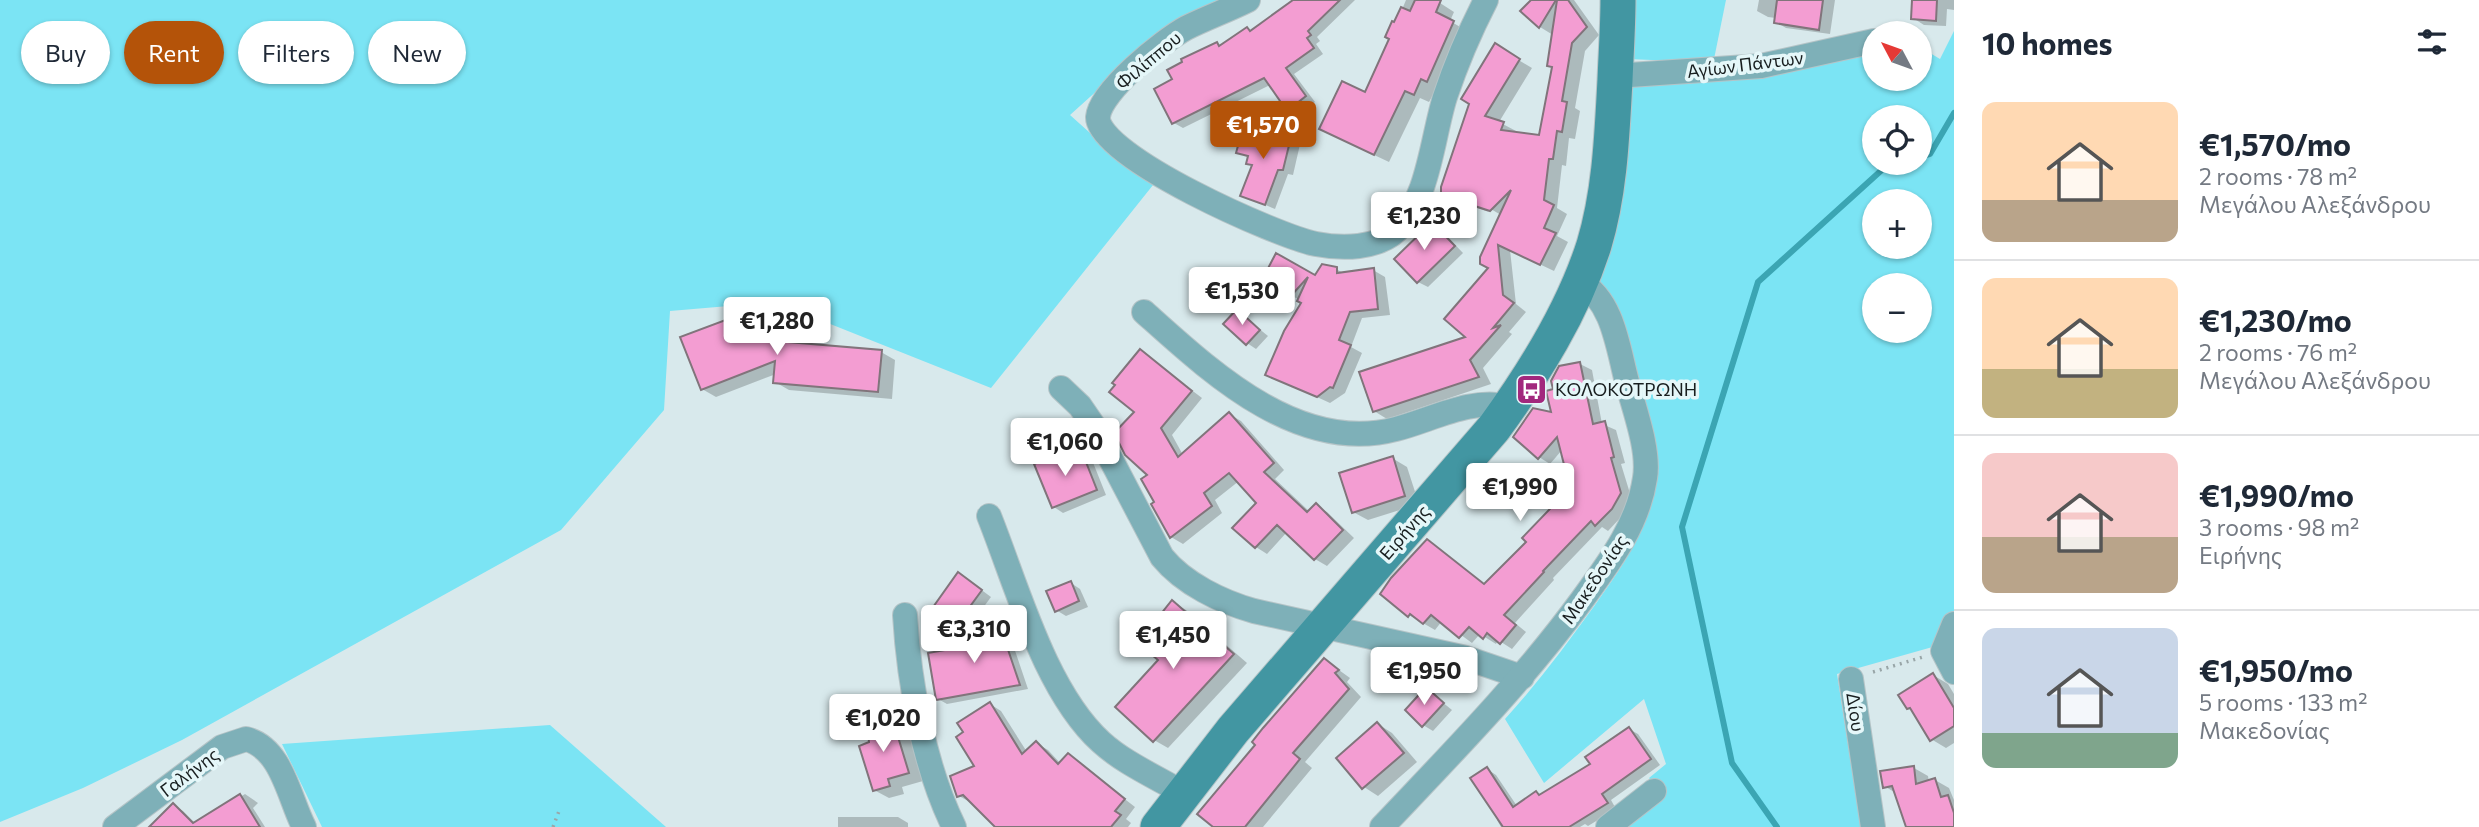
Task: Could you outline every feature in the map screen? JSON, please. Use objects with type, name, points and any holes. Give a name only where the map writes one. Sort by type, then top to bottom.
[{"type":"street","name":"Φιλίππου","points":[[1248,0],[1172,37],[1114,89],[1104,100],[1098,116],[1103,131],[1132,155],[1194,194],[1240,217],[1317,245],[1341,247],[1376,242],[1396,230],[1416,203],[1451,80],[1486,0]]},
{"type":"street","name":"Ειρήνης","points":[[1158,827],[1233,730],[1459,471],[1510,407],[1552,340],[1580,282],[1594,243],[1606,186],[1618,0]]},
{"type":"street","name":"Αγίων Πάντων","points":[[1615,76],[1761,65],[1862,44]]},
{"type":"street","name":"Μακεδονίας","points":[[1382,827],[1522,677],[1615,552],[1636,511],[1646,477],[1643,447],[1612,325],[1595,293],[1580,282]]},
{"type":"street","points":[[1144,312],[1214,371],[1246,394],[1286,416],[1325,429],[1377,433],[1461,408],[1496,404],[1510,407]]},
{"type":"street","points":[[1061,388],[1090,419],[1166,562],[1207,592],[1232,605],[1466,658],[1522,677]]},
{"type":"street","points":[[989,516],[1046,663],[1080,718],[1110,750],[1183,793]]},
{"type":"street","points":[[905,615],[914,699],[936,779],[954,827]]},
{"type":"street","points":[[1948,661],[1954,624]]},
{"type":"street","name":"Δίου","points":[[1851,679],[1873,827]]},
{"type":"street","name":"Γαλήνης","points":[[115,827],[222,747],[246,738],[263,747],[273,759],[304,827]]},
{"type":"street","points":[[1608,827],[1654,791]]},
{"type":"path","name":"Δίου","points":[[1851,679],[1948,661]]},
{"type":"path","points":[[553,827],[559,811]]},
{"type":"shaded area","points":[[0,0],[1222,0],[1111,78],[1070,115],[1099,141],[1157,180],[991,388],[775,302],[670,311],[664,410],[561,530],[182,740],[83,788],[0,822]]},
{"type":"shaded area","points":[[1630,0],[1726,0],[1714,59],[1628,59]]},
{"type":"shaded area","points":[[1954,31],[1954,611],[1936,646],[1837,674],[1861,827],[1627,827],[1664,795],[1649,778],[1666,764],[1644,699],[1544,783],[1505,719],[1552,664],[1611,582],[1633,546],[1650,507],[1602,286],[1598,278],[1626,83],[1862,54],[1862,91],[1932,91],[1932,54],[1940,59]]},
{"type":"shaded area","points":[[550,725],[666,827],[322,827],[282,744]]},
{"type":"building","points":[[1293,0],[1340,0],[1308,31],[1311,35],[1307,38],[1314,48],[1286,68],[1306,96],[1287,111],[1264,78],[1172,124],[1154,89],[1172,79],[1167,70],[1182,62],[1181,59],[1217,42],[1219,46],[1247,27],[1250,31]]},
{"type":"building","points":[[1415,0],[1441,0],[1436,12],[1454,21],[1427,82],[1421,79],[1414,95],[1405,91],[1374,155],[1319,129],[1342,81],[1365,92],[1389,39],[1385,37],[1392,21],[1394,22],[1401,7],[1410,11]]},
{"type":"building","points":[[1531,0],[1556,0],[1539,28],[1520,11]]},
{"type":"building","points":[[1557,0],[1568,0],[1587,27],[1572,43],[1562,101],[1567,102],[1562,132],[1557,131],[1553,159],[1549,159],[1544,200],[1554,205],[1544,228],[1556,233],[1540,265],[1498,245],[1503,295],[1514,303],[1493,328],[1501,325],[1470,360],[1479,377],[1373,412],[1359,372],[1465,337],[1444,319],[1488,268],[1480,264],[1480,257],[1511,190],[1490,211],[1441,195],[1441,187],[1469,104],[1461,99],[1495,43],[1520,59],[1485,116],[1504,122],[1501,130],[1539,135],[1552,67],[1547,66]]},
{"type":"building","points":[[1777,0],[1823,0],[1819,30],[1774,23]]},
{"type":"building","points":[[1912,0],[1937,0],[1936,21],[1911,19]]},
{"type":"building","points":[[1261,128],[1292,133],[1283,170],[1278,170],[1265,205],[1240,196],[1252,165],[1246,164],[1248,156],[1236,153],[1241,135],[1258,132]]},
{"type":"building","points":[[1432,222],[1455,246],[1417,283],[1394,259]]},
{"type":"building","points":[[1276,253],[1315,275],[1322,264],[1337,267],[1337,273],[1374,268],[1378,309],[1350,312],[1339,340],[1351,345],[1333,388],[1330,387],[1317,397],[1265,375],[1284,331],[1301,303],[1297,301],[1308,277],[1290,297],[1264,282],[1264,276]]},
{"type":"building","points":[[763,306],[776,341],[882,350],[878,392],[773,383],[775,361],[701,390],[680,337]]},
{"type":"building","points":[[1237,309],[1260,330],[1246,345],[1223,324]]},
{"type":"building","points":[[1140,349],[1192,391],[1161,428],[1178,457],[1229,412],[1274,463],[1264,472],[1307,512],[1316,503],[1343,530],[1314,560],[1277,525],[1255,548],[1232,528],[1256,503],[1229,473],[1204,493],[1212,506],[1170,538],[1141,479],[1147,475],[1125,455],[1114,433],[1134,412],[1109,392],[1115,385],[1112,383]]},
{"type":"building","points":[[1580,362],[1593,424],[1605,421],[1614,457],[1611,458],[1621,493],[1612,509],[1595,526],[1591,521],[1504,615],[1516,625],[1500,644],[1487,633],[1483,639],[1469,627],[1459,638],[1431,615],[1423,624],[1410,614],[1408,617],[1380,594],[1427,539],[1484,584],[1526,542],[1522,538],[1570,488],[1557,437],[1538,459],[1513,437],[1533,408],[1551,412],[1546,391],[1553,389],[1551,381],[1559,366]]},
{"type":"building","points":[[1065,452],[1064,460],[1082,452],[1097,490],[1052,508],[1034,464]]},
{"type":"building","points":[[1393,456],[1405,496],[1352,513],[1339,473]]},
{"type":"building","points":[[958,572],[982,590],[955,627],[931,610]]},
{"type":"building","points":[[1071,581],[1079,601],[1055,612],[1046,591]]},
{"type":"building","points":[[1172,600],[1234,654],[1153,742],[1115,707],[1158,660],[1138,643]]},
{"type":"building","points":[[998,620],[1020,685],[936,700],[928,653],[979,644],[963,633]]},
{"type":"building","points":[[1324,658],[1339,670],[1335,673],[1349,689],[1293,753],[1300,759],[1245,827],[1213,827],[1197,814],[1255,745],[1252,742],[1263,728]]},
{"type":"building","points":[[1933,673],[1954,708],[1954,726],[1930,741],[1910,708],[1907,709],[1898,695]]},
{"type":"building","points":[[1426,687],[1444,703],[1422,727],[1405,710]]},
{"type":"building","points":[[990,702],[1022,754],[1036,741],[1058,764],[1068,753],[1125,799],[1115,811],[1121,815],[1111,827],[995,827],[963,795],[957,797],[950,776],[974,766],[956,737],[963,732],[957,723]]},
{"type":"building","points":[[892,717],[909,773],[888,779],[890,786],[873,791],[859,746],[869,742],[867,725]]},
{"type":"building","points":[[1377,722],[1404,753],[1362,789],[1336,758]]},
{"type":"building","points":[[1629,727],[1651,759],[1602,794],[1608,803],[1569,827],[1503,827],[1470,778],[1487,767],[1513,807],[1536,791],[1539,795],[1590,764],[1585,757]]},
{"type":"building","points":[[1914,766],[1916,784],[1935,778],[1941,797],[1948,795],[1954,813],[1954,827],[1906,827],[1892,786],[1883,788],[1880,771]]},
{"type":"building","points":[[240,794],[260,827],[149,827],[173,803],[193,823]]},
{"type":"waterway","points":[[1932,151],[1954,113]]},
{"type":"waterway","points":[[1777,827],[1732,763],[1682,527],[1758,282],[1876,175]]},
{"type":"place","name":"ΚΟΛΟΚΟΤΡΩΝΗ","points":[[1532,389]]}]
